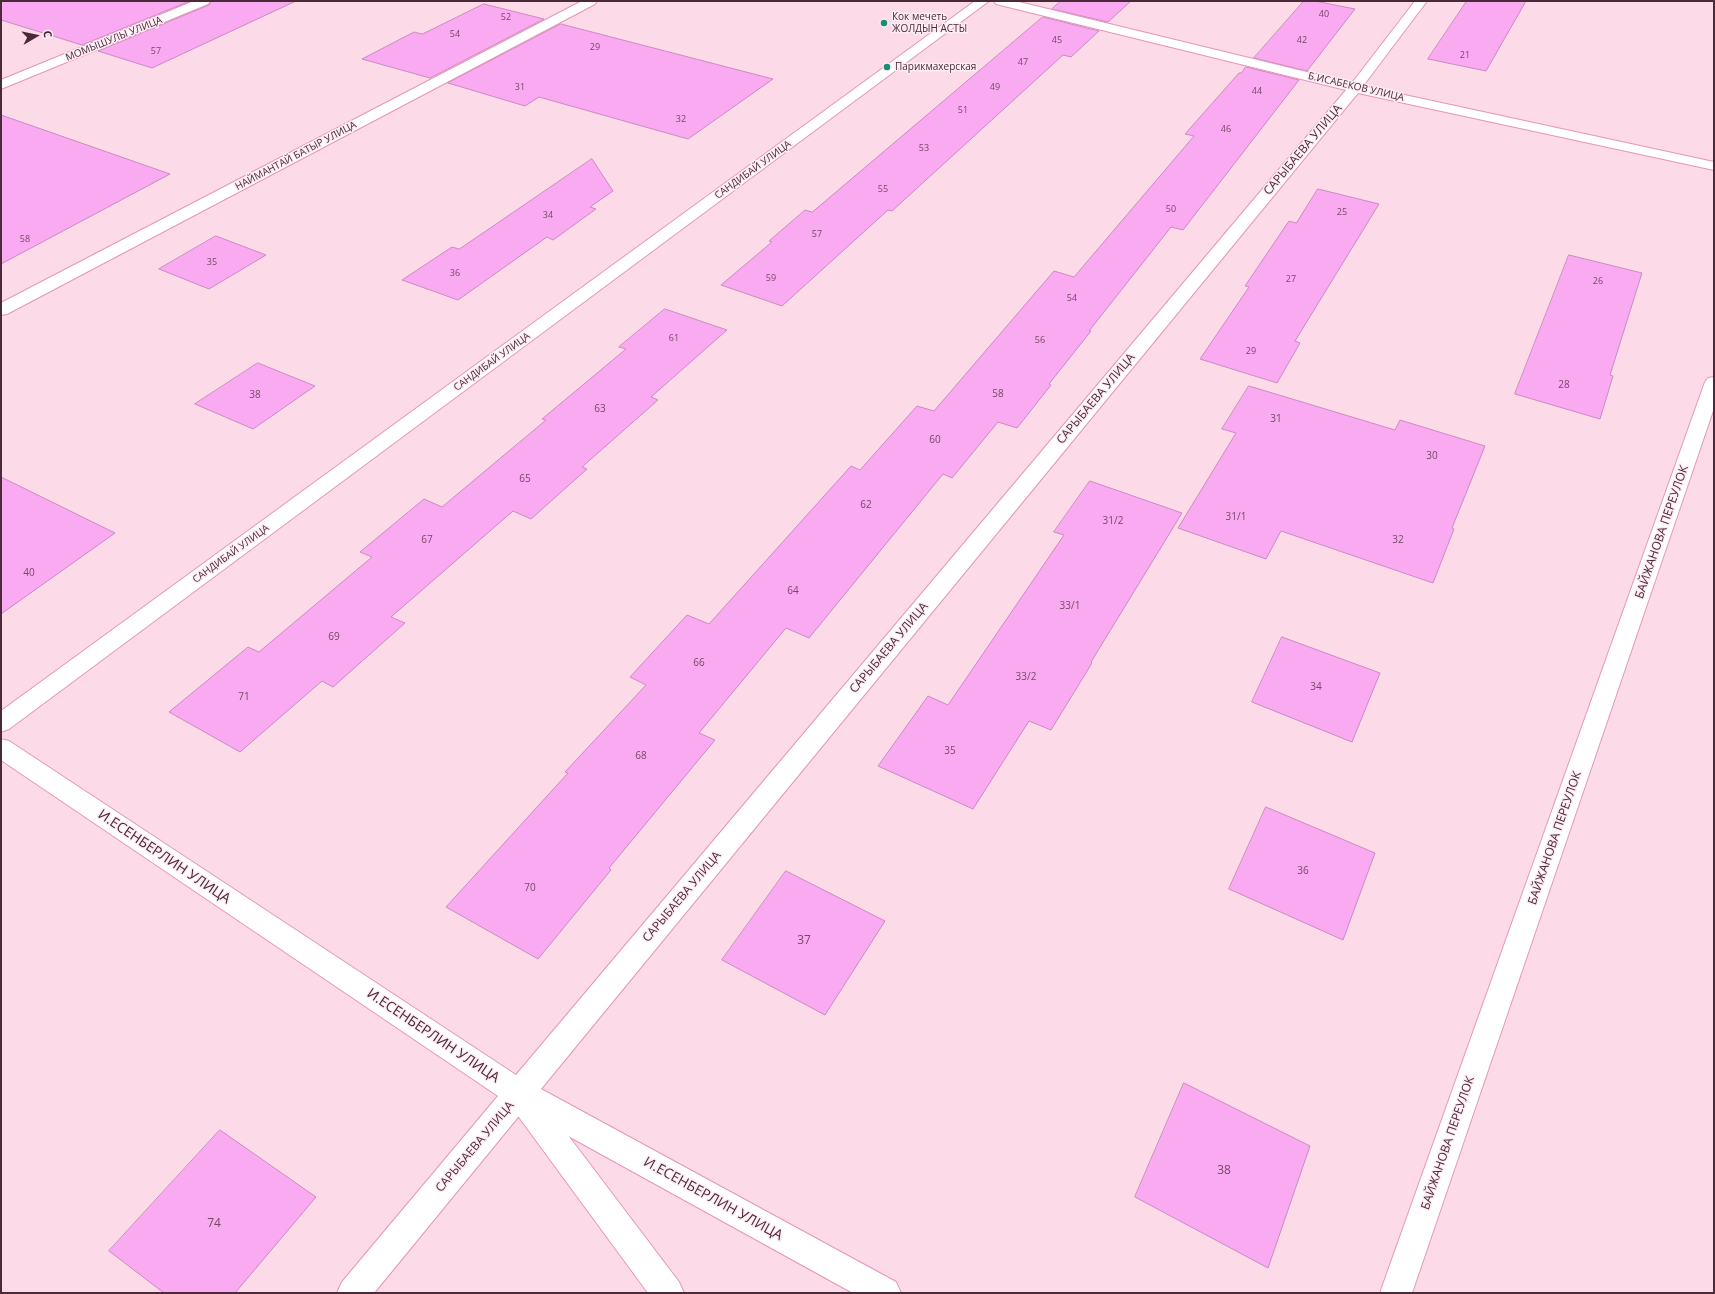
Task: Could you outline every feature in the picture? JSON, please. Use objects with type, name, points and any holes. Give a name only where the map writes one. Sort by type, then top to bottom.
[{"type":"street","name":"МОМЫШУЛЫ УЛИЦА","points":[[1,85],[204,1]]},
{"type":"street","name":"НАЙМАНТАЙ БАТЫР УЛИЦА","points":[[1,310],[591,1]]},
{"type":"street","name":"САНДИБАЙ УЛИЦА","points":[[1,723],[983,1]]},
{"type":"street","name":"Б.ИСАБЕКОВ УЛИЦА","points":[[1000,1],[1355,88],[1714,166]]},
{"type":"street","name":"САРЫБАЕВА УЛИЦА","points":[[353,1293],[1355,88],[1421,1]]},
{"type":"street","name":"БАЙЖАНОВА ПЕРЕУЛОК","points":[[1396,1293],[1714,382]]},
{"type":"street","name":"И.ЕСЕНБЕРЛИН УЛИЦА","points":[[1,748],[519,1093],[885,1293]]},
{"type":"street","points":[[519,1093],[668,1293]]},
{"type":"building","points":[[1,1],[190,1],[82,45],[1,20]]},
{"type":"building","points":[[211,1],[296,1],[152,68],[98,51],[209,5]]},
{"type":"building","points":[[1061,1],[1131,1],[1108,22],[1052,9]]},
{"type":"building","points":[[1304,1],[1315,1],[1355,9],[1307,71],[1254,58]]},
{"type":"building","points":[[1467,1],[1526,1],[1486,71],[1428,59]]},
{"type":"building","points":[[484,4],[544,19],[430,78],[362,59],[414,32],[422,34]]},
{"type":"building","points":[[1043,17],[1099,31],[1071,57],[1063,55],[892,211],[888,210],[782,306],[721,285],[772,242],[769,241],[805,210],[812,212]]},
{"type":"building","points":[[561,24],[773,79],[688,139],[539,97],[525,106],[448,83]]},
{"type":"building","points":[[1246,67],[1299,80],[1183,230],[1171,227],[1089,331],[1091,331],[1049,384],[1051,385],[1017,428],[998,422],[952,478],[943,474],[809,638],[786,628],[699,733],[715,740],[609,868],[611,870],[538,959],[446,907],[568,773],[565,772],[646,685],[630,677],[687,615],[709,624],[851,466],[860,470],[917,406],[934,411],[1054,271],[1074,277],[1194,136],[1185,134]]},
{"type":"building","points":[[1,115],[170,174],[1,264]]},
{"type":"building","points":[[592,159],[613,191],[590,207],[596,209],[553,240],[547,237],[458,300],[402,280],[452,247],[459,249]]},
{"type":"building","points":[[1318,189],[1379,204],[1295,341],[1300,343],[1277,383],[1200,359],[1249,287],[1245,286],[1289,221],[1296,223]]},
{"type":"building","points":[[216,236],[266,255],[209,289],[159,269]]},
{"type":"building","points":[[1569,255],[1642,273],[1610,375],[1613,376],[1600,419],[1515,394]]},
{"type":"building","points":[[665,309],[727,330],[651,397],[658,400],[582,467],[587,469],[531,519],[513,511],[391,617],[405,623],[333,687],[322,681],[240,752],[169,712],[248,647],[259,652],[372,557],[360,552],[424,499],[442,507],[546,420],[542,419],[626,349],[619,347]]},
{"type":"building","points":[[258,363],[315,386],[253,429],[195,404]]},
{"type":"building","points":[[1249,386],[1395,430],[1400,420],[1485,446],[1452,528],[1454,529],[1433,583],[1281,531],[1266,559],[1178,528],[1236,433],[1222,429]]},
{"type":"building","points":[[1,477],[115,533],[1,614]]},
{"type":"building","points":[[1090,481],[1182,513],[1051,730],[1029,721],[973,809],[878,766],[928,696],[948,705],[1064,535],[1054,532]]},
{"type":"building","points":[[1282,637],[1380,673],[1352,742],[1252,702]]},
{"type":"building","points":[[1266,807],[1375,853],[1343,940],[1229,889]]},
{"type":"building","points":[[786,871],[885,921],[825,1015],[722,960]]},
{"type":"building","points":[[1184,1083],[1310,1146],[1268,1268],[1135,1197]]},
{"type":"building","points":[[220,1130],[316,1197],[235,1293],[164,1293],[109,1251]]},
{"type":"place","name":"Кок мечеть ЖОЛДЫН АСТЫ","points":[[884,23]]},
{"type":"place","name":"Парикмахерская","points":[[887,67]]}]
